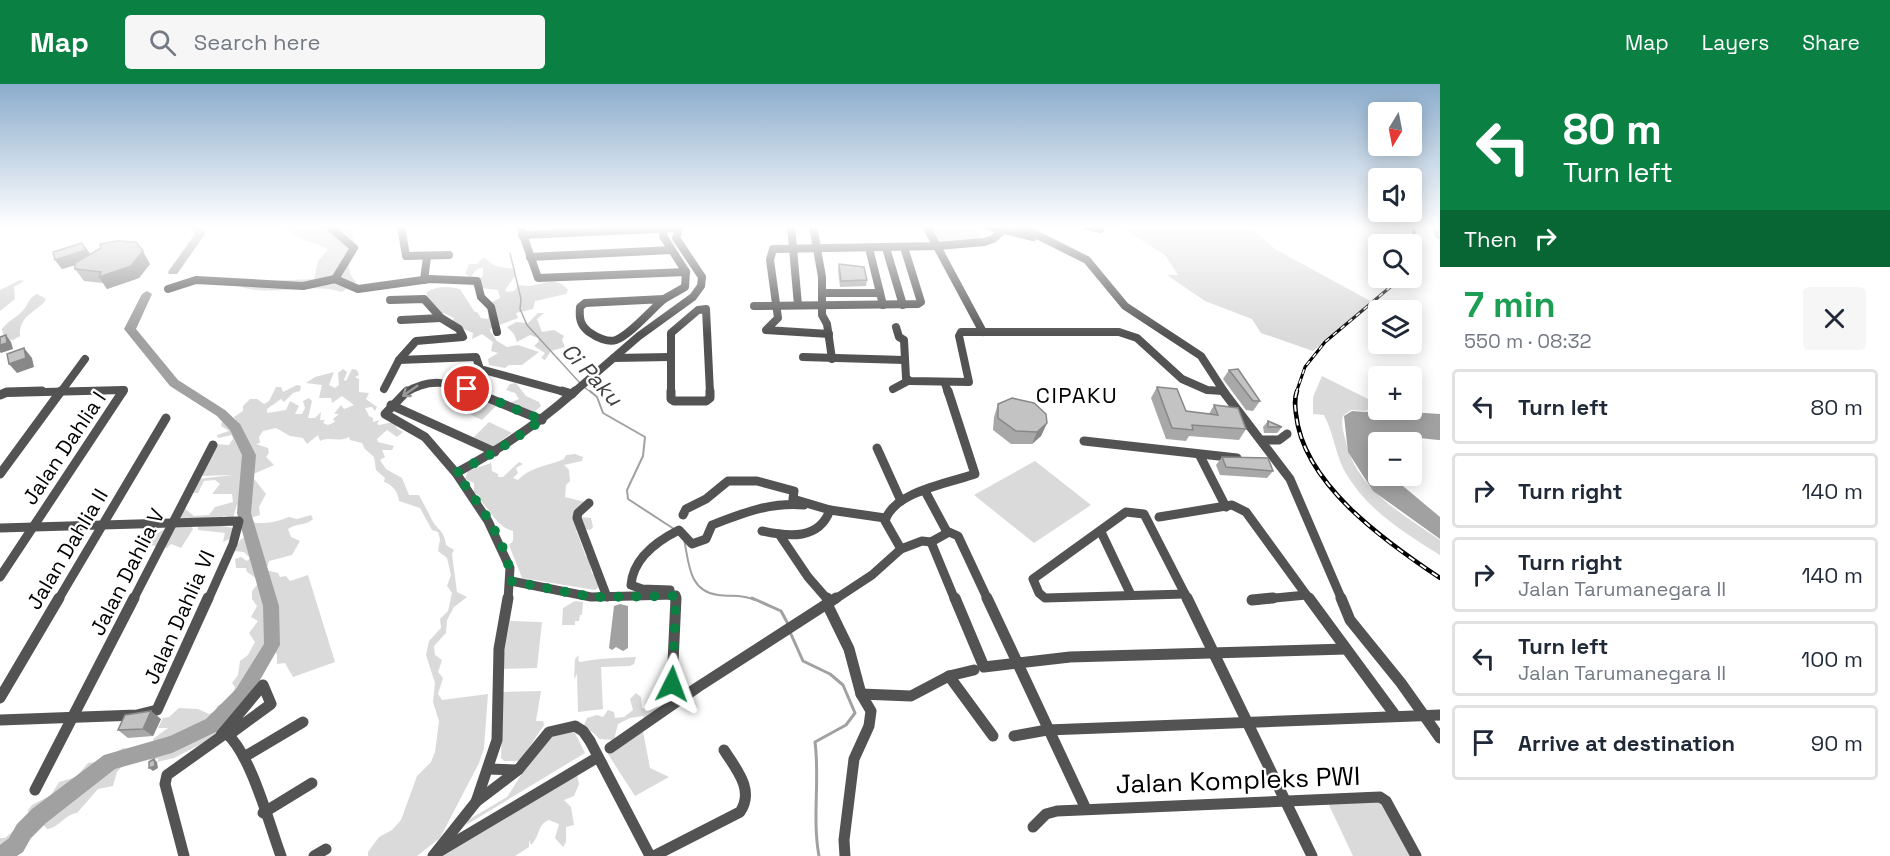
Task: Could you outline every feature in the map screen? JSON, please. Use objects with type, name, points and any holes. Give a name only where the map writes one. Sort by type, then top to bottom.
[{"type":"street","points":[[335,279],[345,262]]},
{"type":"street","points":[[423,280],[426,262]]},
{"type":"street","points":[[532,262],[536,276],[543,279],[686,272]]},
{"type":"street","points":[[664,299],[585,303],[580,307],[579,323],[586,331],[607,341],[614,341],[664,299],[685,286],[686,272],[679,262]]},
{"type":"street","points":[[456,473],[495,452],[542,420],[653,324],[693,297],[701,286],[700,272],[693,262]]},
{"type":"street","points":[[772,262],[778,320],[767,328],[767,331],[829,334]]},
{"type":"street","points":[[794,262],[798,305]]},
{"type":"street","points":[[818,262],[822,305],[832,359]]},
{"type":"street","points":[[872,262],[883,305]]},
{"type":"street","points":[[890,262],[903,305]]},
{"type":"street","points":[[754,306],[903,305],[921,302],[908,262]]},
{"type":"street","points":[[946,262],[983,332]]},
{"type":"street","points":[[1089,262],[1125,306],[1201,356],[1223,391],[1278,460],[1301,501],[1350,620],[1424,714],[1440,738]]},
{"type":"street","points":[[168,289],[196,280],[303,286],[335,279],[358,289],[423,280],[477,281],[481,297],[491,307],[497,332]]},
{"type":"street","points":[[822,293],[880,293]]},
{"type":"street","points":[[384,389],[399,360],[416,341],[463,337],[459,329],[441,318],[424,299],[390,300]]},
{"type":"street","points":[[706,309],[711,396],[708,400],[672,400],[670,357],[672,331],[698,310],[706,309]]},
{"type":"street","points":[[402,320],[441,318]]},
{"type":"street","points":[[896,327],[899,337],[904,340],[904,360],[908,381]]},
{"type":"street","points":[[893,389],[908,381],[969,382],[959,333],[1119,332],[1143,342],[1182,379],[1207,390],[1223,391]]},
{"type":"street","points":[[399,360],[476,357],[480,369],[574,392]]},
{"type":"street","points":[[614,358],[670,357]]},
{"type":"street","points":[[803,357],[904,360]]},
{"type":"street","points":[[0,474],[85,359]]},
{"type":"street","points":[[476,802],[489,769],[498,726],[499,649],[511,581],[510,568],[488,521],[456,473],[425,437],[385,416],[391,405],[420,384],[443,380],[542,420]]},
{"type":"street","points":[[885,518],[901,501],[975,474],[945,383]]},
{"type":"street","points":[[0,395],[7,392],[64,390]]},
{"type":"street","name":"Jalan Dahlia I","points":[[0,577],[124,390],[64,390]]},
{"type":"street","points":[[391,405],[495,452]]},
{"type":"street","name":"Jalan Dahlia II","points":[[0,698],[165,418]]},
{"type":"street","points":[[1263,440],[1278,440],[1287,434]]},
{"type":"street","points":[[1084,441],[1200,456],[1245,458]]},
{"type":"street","name":"Jalan Dahlia V","points":[[35,790],[75,717],[213,445]]},
{"type":"street","points":[[877,448],[901,501]]},
{"type":"street","points":[[1200,456],[1227,507]]},
{"type":"street","points":[[1256,459],[1278,460]]},
{"type":"street","points":[[683,515],[686,509],[706,499],[728,481],[757,481],[794,491],[792,499],[804,505]]},
{"type":"street","points":[[925,491],[947,532],[958,536],[1086,809]]},
{"type":"street","points":[[589,503],[578,513],[577,518],[607,597]]},
{"type":"street","points":[[670,595],[670,590],[642,589],[631,585],[630,577],[649,549],[675,531],[692,544],[705,542],[711,536],[712,525],[757,506],[780,503],[885,518]]},
{"type":"street","points":[[1159,517],[1238,506],[1249,515],[1395,715]]},
{"type":"street","points":[[762,531],[810,535],[820,530],[828,520],[830,510]]},
{"type":"street","points":[[1185,594],[1047,598],[1039,593],[1033,579],[1126,512],[1144,514],[1185,594],[1214,651],[1249,722],[1312,856]]},
{"type":"street","points":[[885,518],[901,549]]},
{"type":"street","name":"Jalan Dahlia VI","points":[[75,717],[151,714],[162,703],[189,637],[233,544],[239,521],[174,522]]},
{"type":"street","points":[[0,528],[174,522]]},
{"type":"street","points":[[610,748],[698,687],[872,575],[901,549],[922,541],[932,542],[947,532]]},
{"type":"street","points":[[1101,532],[1131,595]]},
{"type":"street","points":[[779,534],[803,571],[829,603],[849,649],[861,694],[871,711],[872,719],[854,759],[844,840],[845,856]]},
{"type":"street","points":[[932,542],[984,667],[1070,657],[1214,651],[1346,649]]},
{"type":"street","points":[[511,581],[570,594],[607,597],[676,596],[672,684]]},
{"type":"street","points":[[1252,600],[1306,595]]},
{"type":"street","points":[[861,694],[911,696],[949,676],[974,670]]},
{"type":"street","points":[[949,676],[993,736]]},
{"type":"street","points":[[1014,736],[1047,730],[1440,715]]},
{"type":"street","points":[[0,720],[75,717]]},
{"type":"street","points":[[244,757],[303,722]]},
{"type":"street","points":[[434,855],[476,802],[518,770],[542,738],[554,730],[575,726],[583,731],[590,741],[598,762],[652,856],[740,812],[745,807],[747,789],[724,750]]},
{"type":"street","points":[[184,856],[165,784],[167,775],[225,735],[244,757],[263,813],[281,856]]},
{"type":"street","points":[[434,855],[598,762]]},
{"type":"street","points":[[489,769],[518,770]]},
{"type":"street","points":[[263,813],[312,783]]},
{"type":"street","name":"Jalan Kompleks PWI","points":[[1033,826],[1046,814],[1086,809],[1382,798],[1416,856]]},
{"type":"street","points":[[314,856],[326,849]]},
{"type":"shaded area","points":[[318,262],[350,262],[350,272],[356,282],[342,292],[316,288],[262,290],[236,285],[244,282],[314,279]]},
{"type":"shaded area","points":[[491,262],[514,269],[515,276],[505,290],[507,292],[514,291],[519,285],[531,286],[553,282],[557,282],[568,290],[566,294],[535,301],[533,309],[516,313],[518,318],[491,328],[490,331],[497,341],[507,347],[518,345],[539,352],[522,365],[509,365],[505,368],[489,365],[488,359],[498,353],[491,351],[493,342],[482,334],[472,339],[473,333],[452,324],[454,318],[444,313],[437,314],[426,298],[427,292],[434,289],[447,287],[460,289],[474,311],[481,318],[488,319],[490,303],[500,298],[498,290],[473,287],[475,281],[483,276],[483,267],[476,270],[471,277],[465,274],[469,264]]},
{"type":"shaded area","points":[[1170,262],[1299,262],[1368,300],[1368,308],[1313,351],[1261,333],[1252,319],[1205,301],[1167,275],[1178,275]]},
{"type":"shaded area","points":[[20,280],[24,281],[14,287],[15,299],[0,311],[0,290]]},
{"type":"shaded area","points":[[37,294],[46,299],[22,323],[20,336],[13,340],[4,339],[2,329],[23,311]]},
{"type":"shaded area","points":[[538,313],[544,313],[537,319],[542,332],[554,330],[564,336],[562,340],[565,347],[551,351],[545,360],[541,358],[545,353],[534,346],[539,341],[538,338],[530,335],[517,342],[514,334],[507,327],[516,322],[528,323]]},
{"type":"shaded area","points":[[343,369],[347,372],[344,380],[346,381],[352,369],[357,370],[359,375],[355,377],[359,379],[359,392],[369,393],[366,399],[377,407],[375,411],[372,407],[365,408],[369,416],[373,418],[373,422],[380,420],[377,424],[379,425],[393,422],[397,425],[396,428],[403,432],[397,437],[387,430],[377,439],[378,442],[394,446],[392,450],[382,450],[385,457],[380,460],[386,469],[402,478],[409,495],[419,495],[434,524],[442,533],[446,545],[454,550],[452,554],[457,592],[467,597],[454,607],[447,620],[446,633],[434,646],[435,655],[442,660],[438,672],[443,678],[438,694],[442,700],[488,694],[484,748],[479,763],[440,838],[417,856],[368,856],[368,852],[379,837],[392,830],[401,820],[417,776],[431,762],[435,752],[439,721],[433,702],[435,683],[426,655],[429,641],[441,628],[440,619],[448,611],[452,593],[447,586],[451,575],[447,558],[438,551],[440,539],[438,532],[432,530],[420,508],[399,501],[394,489],[384,482],[385,478],[376,470],[374,457],[362,443],[350,440],[349,437],[320,441],[318,435],[307,444],[303,438],[290,436],[276,428],[263,431],[259,437],[260,443],[256,444],[268,448],[269,453],[266,457],[274,465],[251,475],[266,494],[259,507],[260,515],[241,516],[237,504],[233,518],[223,516],[222,526],[233,528],[231,538],[223,542],[225,533],[198,530],[198,520],[193,518],[182,520],[181,516],[183,507],[194,516],[209,515],[215,507],[233,502],[232,494],[212,494],[220,484],[215,480],[204,481],[198,493],[192,493],[198,479],[233,475],[199,476],[215,444],[229,445],[233,439],[232,435],[218,438],[217,435],[229,431],[221,426],[222,422],[233,421],[240,428],[234,417],[243,411],[243,406],[250,399],[257,399],[264,404],[269,401],[276,387],[281,387],[283,392],[297,385],[301,386],[300,391],[293,393],[284,402],[281,399],[267,409],[267,413],[286,410],[290,401],[299,406],[295,414],[302,414],[305,408],[303,401],[309,398],[312,401],[308,418],[315,418],[321,412],[320,420],[325,420],[323,423],[328,425],[335,422],[333,419],[339,414],[334,414],[341,405],[344,409],[354,405],[342,396],[332,403],[331,398],[319,398],[322,385],[306,383],[315,377],[334,372],[329,385],[335,388],[339,385],[338,373]]},
{"type":"shaded area","points":[[1322,376],[1368,399],[1366,411],[1351,410],[1343,416],[1343,430],[1350,456],[1368,486],[1395,509],[1440,540],[1440,555],[1386,518],[1362,495],[1340,462],[1324,415],[1313,414],[1313,397]]},
{"type":"shaded area","points":[[516,383],[526,396],[539,402],[541,406],[539,408],[535,411],[528,411],[509,403],[519,399],[515,393],[506,390],[510,384]]},
{"type":"shaded area","points":[[468,395],[496,406],[482,420],[454,407]]},
{"type":"shaded area","points":[[1352,411],[1367,412],[1368,420],[1422,420],[1422,413],[1440,414],[1440,440],[1422,438],[1422,432],[1368,432],[1368,483],[1348,452],[1344,416]]},
{"type":"shaded area","points":[[489,422],[512,433],[491,448],[473,438]]},
{"type":"shaded area","points":[[575,454],[583,457],[582,461],[564,465],[569,470],[570,481],[566,485],[565,497],[585,502],[581,517],[591,518],[593,527],[590,530],[580,528],[575,532],[577,532],[586,557],[588,555],[592,574],[596,573],[599,578],[598,588],[595,590],[522,578],[509,545],[513,541],[513,531],[499,523],[480,500],[480,496],[474,493],[474,483],[465,479],[468,471],[491,463],[492,471],[498,474],[498,477],[503,477],[519,462],[523,464],[516,468],[518,473],[513,478],[518,480],[534,469],[564,459],[566,455]]},
{"type":"shaded area","points":[[1035,461],[1091,505],[1034,543],[974,495]]},
{"type":"shaded area","points":[[1370,486],[1403,486],[1440,517],[1440,539],[1373,491]]},
{"type":"shaded area","points":[[311,515],[313,519],[310,521],[288,529],[291,537],[300,541],[292,555],[269,561],[266,570],[278,573],[280,577],[286,576],[290,581],[308,575],[335,662],[293,677],[285,663],[277,664],[277,654],[272,650],[260,666],[260,678],[253,689],[213,738],[174,758],[157,762],[159,758],[150,762],[148,751],[155,746],[153,739],[168,728],[158,728],[163,718],[169,717],[179,708],[198,709],[209,714],[216,711],[217,706],[231,700],[235,687],[232,683],[238,675],[240,661],[248,655],[255,642],[249,633],[258,621],[251,617],[257,606],[252,599],[252,591],[260,581],[247,572],[246,568],[236,568],[235,559],[241,557],[247,561],[250,558],[244,552],[234,551],[241,539],[248,536],[242,528],[249,526],[250,522],[278,521],[289,517],[297,519]]},
{"type":"shaded area","points":[[190,523],[193,529],[181,548],[171,544],[167,548],[150,545],[156,535],[161,532]]},
{"type":"shaded area","points":[[575,601],[583,602],[579,621],[575,621],[575,625],[562,625],[563,608]]},
{"type":"shaded area","points":[[620,604],[628,606],[628,648],[623,651],[616,647],[612,650],[609,648],[614,606]]},
{"type":"shaded area","points":[[510,621],[542,622],[537,668],[501,669]]},
{"type":"shaded area","points":[[579,655],[580,662],[636,657],[634,664],[630,666],[601,667],[603,709],[578,712],[577,674],[574,679],[575,659]]},
{"type":"shaded area","points":[[541,691],[536,721],[543,721],[544,725],[520,761],[504,761],[501,758],[503,692]]},
{"type":"shaded area","points":[[636,693],[641,697],[642,708],[650,708],[653,703],[658,705],[661,712],[650,723],[643,716],[630,718],[618,724],[614,740],[599,739],[584,725],[587,718],[597,715],[603,717],[608,710],[614,712],[615,718],[624,717],[633,710],[630,699]]},
{"type":"shaded area","points":[[642,726],[650,768],[669,777],[635,796],[606,751]]},
{"type":"shaded area","points":[[570,731],[575,733],[585,753],[466,825],[468,820],[507,797],[545,738]]},
{"type":"shaded area","points":[[123,748],[129,749],[131,756],[117,772],[113,786],[98,789],[77,813],[51,828],[47,829],[42,823],[47,810],[43,810],[30,820],[28,810],[32,805],[51,795],[59,782],[76,777],[88,763],[101,761]]},
{"type":"shaded area","points":[[577,775],[579,784],[574,796],[564,800],[571,807],[574,825],[566,827],[566,842],[563,847],[555,838],[559,824],[549,820],[542,824],[531,845],[529,840],[529,847],[515,856],[440,856]]},
{"type":"shaded area","points":[[1327,801],[1386,801],[1417,856],[1353,856]]},
{"type":"shaded area","points":[[23,825],[23,838],[13,856],[0,856],[0,838],[5,838]]},
{"type":"building","points":[[134,262],[131,266],[99,277],[101,272],[75,269],[75,263]]},
{"type":"building","points":[[839,264],[864,267],[867,280],[841,281]]},
{"type":"building","points":[[6,335],[7,343],[0,345],[0,337]]},
{"type":"building","points":[[24,348],[26,358],[9,364],[7,354]]},
{"type":"building","points":[[1238,369],[1260,401],[1253,401],[1229,370]]},
{"type":"building","points":[[1157,387],[1177,389],[1186,411],[1218,415],[1214,405],[1238,408],[1246,429],[1192,425],[1193,430],[1172,428]]},
{"type":"building","points":[[1012,398],[1034,403],[1046,414],[1047,423],[1037,432],[1016,431],[998,418],[998,404]]},
{"type":"building","points":[[1268,421],[1282,427],[1268,427]]},
{"type":"building","points":[[1222,457],[1268,458],[1273,471],[1226,467]]},
{"type":"building","points":[[151,711],[143,729],[118,730],[125,715]]},
{"type":"building","points":[[154,759],[155,766],[149,768],[149,762]]},
{"type":"waterway","points":[[173,272],[180,262]]},
{"type":"waterway","name":"Ci Paku","points":[[512,262],[521,299],[520,309],[527,325],[580,383]]},
{"type":"waterway","points":[[1,856],[16,845],[24,831],[39,816],[110,761],[172,744],[212,725],[242,695],[272,645],[271,606],[244,513],[249,455],[235,427],[221,413],[174,383],[130,329],[147,294]]},
{"type":"waterway","name":"Ci Paku","points":[[584,387],[592,393]]},
{"type":"waterway","name":"Ci Paku","points":[[590,391],[597,397],[603,413],[645,437],[643,456],[627,490],[628,499],[674,529]]},
{"type":"waterway","name":"Ci Paku","points":[[684,539],[689,566],[695,582],[701,588],[718,595],[741,596],[755,600]]},
{"type":"waterway","name":"Ci Paku","points":[[752,598],[781,611],[788,624]]},
{"type":"waterway","name":"Ci Paku","points":[[790,632],[803,661],[830,674],[843,685],[855,713],[846,725],[815,742],[816,828],[819,856]]},
{"type":"railway","points":[[1296,393],[1305,367],[1325,342],[1389,288]]},
{"type":"railway","points":[[1297,391],[1295,408],[1302,440],[1314,464],[1330,487],[1373,529],[1440,578]]},
{"type":"district","name":"CIPAKU","points":[[1077,395]]},
{"type":"route","points":[[467,389],[542,420],[495,452],[456,473],[488,521],[503,549],[510,568],[511,581],[591,597],[676,596],[672,684]]}]
